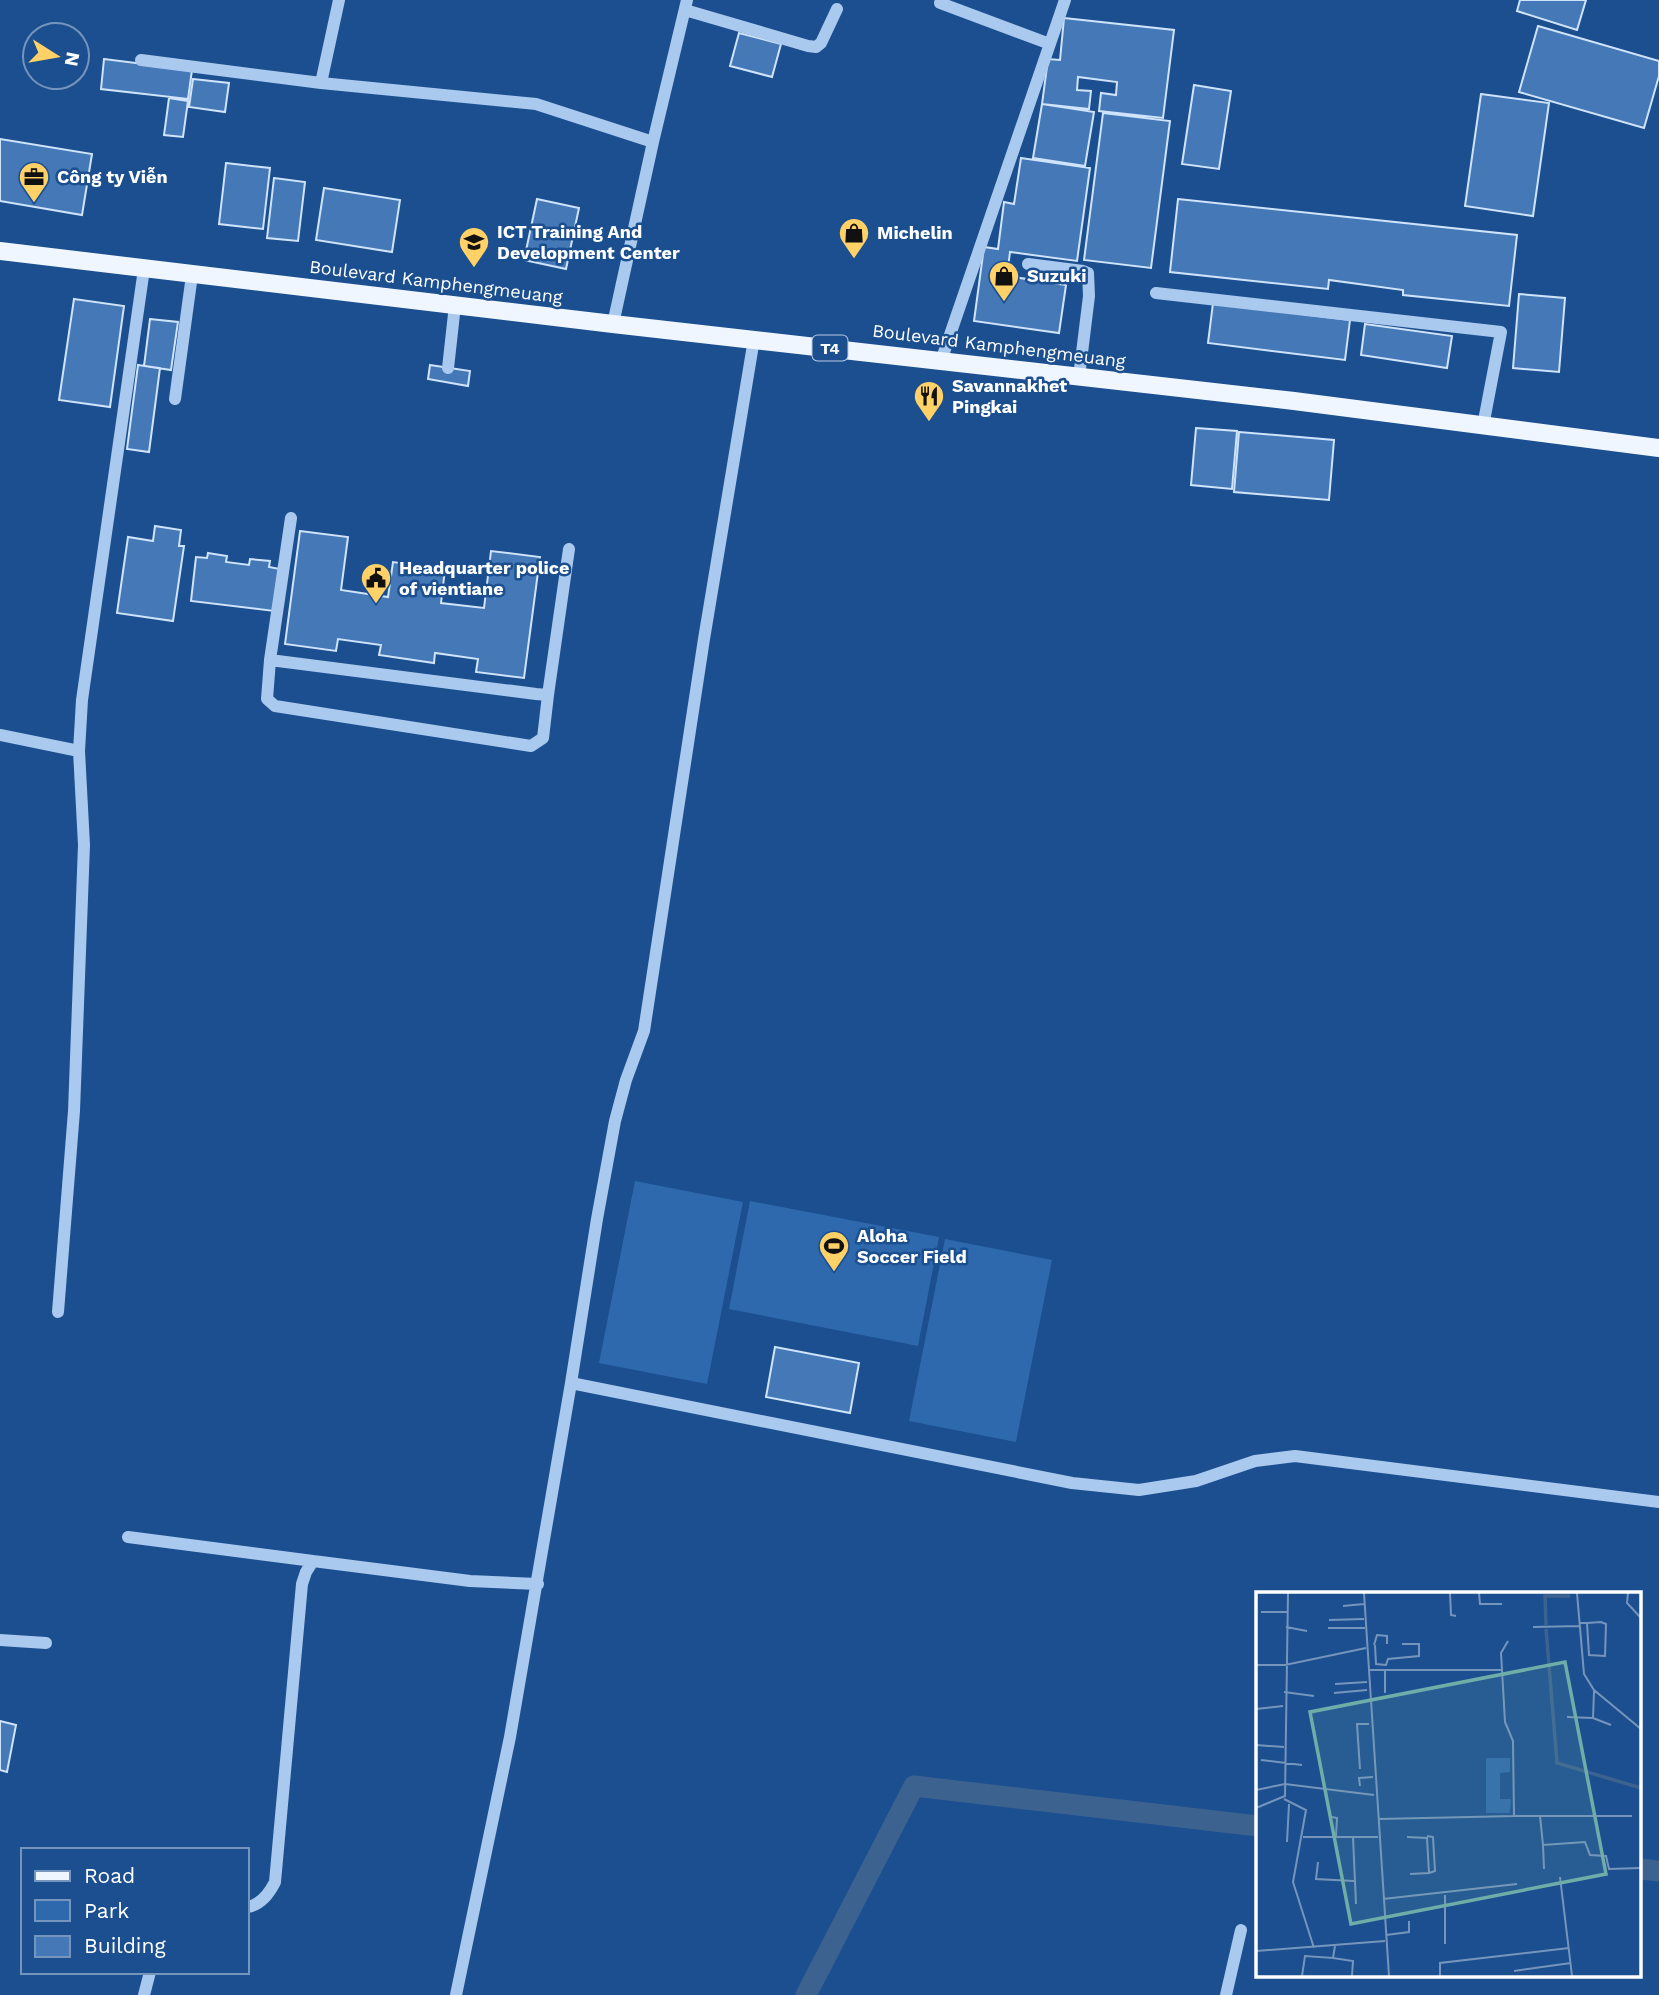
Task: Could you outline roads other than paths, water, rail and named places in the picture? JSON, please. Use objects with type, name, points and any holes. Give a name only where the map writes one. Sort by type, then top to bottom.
[{"type":"main road","name":"Boulevard Kamphengmeuang","points":[[0,251],[455,306],[1294,401],[1659,448]]},
{"type":"street","points":[[321,83],[339,0]]},
{"type":"street","points":[[941,361],[1065,0]]},
{"type":"street","points":[[940,3],[1050,44]]},
{"type":"street","points":[[613,324],[686,5],[816,47],[821,43],[837,9]]},
{"type":"street","points":[[141,60],[321,83],[536,104],[653,142]]},
{"type":"street","points":[[1028,264],[1083,271],[1088,274],[1079,377]]},
{"type":"street","points":[[58,1312],[74,1111],[84,845],[79,751],[82,700],[144,269]]},
{"type":"street","points":[[175,399],[192,275]]},
{"type":"street","points":[[1156,293],[1501,332],[1483,426]]},
{"type":"street","points":[[448,368],[455,306]]},
{"type":"street","points":[[456,1995],[510,1737],[538,1584],[594,1231],[615,1121],[626,1080],[644,1031],[704,639],[754,339]]},
{"type":"street","points":[[291,518],[270,660],[267,699],[275,706],[531,746],[543,738],[569,550]]},
{"type":"street","points":[[270,660],[548,695]]},
{"type":"street","points":[[0,735],[79,751]]},
{"type":"street","points":[[571,1383],[1072,1483],[1126,1489],[1139,1490],[1196,1481],[1255,1461],[1295,1456],[1659,1502]]},
{"type":"street","points":[[128,1537],[470,1581],[538,1584]]},
{"type":"street","points":[[248,1907],[268,1896],[275,1882],[302,1584],[313,1561]]},
{"type":"street","points":[[0,1640],[46,1643]]},
{"type":"street","points":[[1226,1995],[1241,1930]]},
{"type":"street","points":[[144,1995],[149,1974]]},
{"type":"waterway","points":[[806,1995],[914,1786],[1256,1826]]},
{"type":"waterway","points":[[1642,1869],[1659,1871]]},
{"type":"place","name":"Công ty Viễn","points":[[34,204]]},
{"type":"place","name":"Michelin","points":[[854,260]]},
{"type":"place","name":"ICT Training And Development Center","points":[[474,269]]},
{"type":"place","name":"Suzuki","points":[[1004,303]]},
{"type":"place","name":"Savannakhet Pingkai","points":[[929,423]]},
{"type":"place","name":"Headquarter police of vientiane","points":[[376,605]]},
{"type":"place","name":"Aloha Soccer Field","points":[[834,1273]]}]
